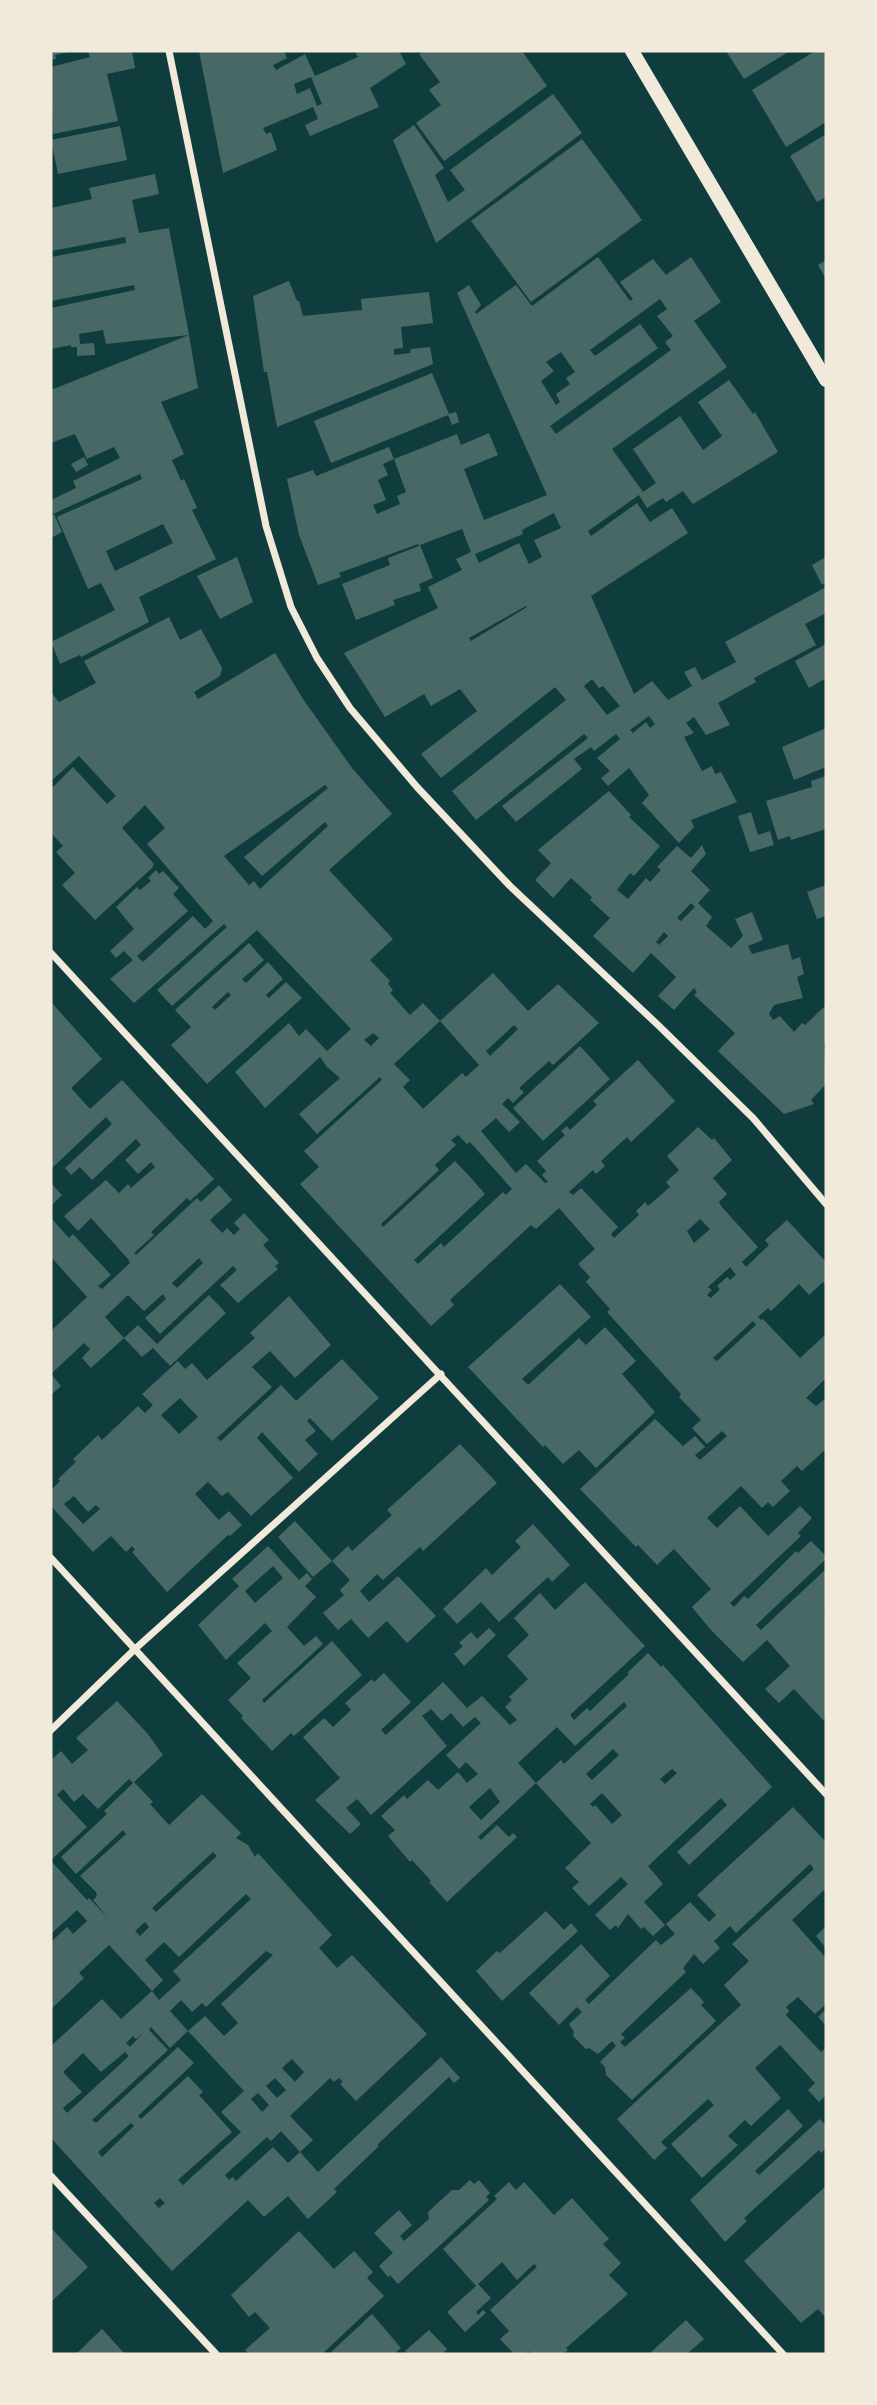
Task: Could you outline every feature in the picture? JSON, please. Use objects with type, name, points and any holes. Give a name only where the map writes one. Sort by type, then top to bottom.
[{"type":"main road","points":[[632,51],[826,380]]},
{"type":"street","points":[[169,51],[267,526],[291,607],[317,657],[350,708],[426,797],[510,886],[753,1118],[826,1204]]},
{"type":"street","points":[[51,953],[826,1794]]},
{"type":"street","points":[[51,1730],[135,1649],[441,1374]]},
{"type":"street","points":[[51,1558],[783,2354]]},
{"type":"street","points":[[51,2176],[216,2354]]},
{"type":"building","points":[[51,51],[69,52],[55,55],[56,59],[51,60]]},
{"type":"building","points":[[88,51],[132,51],[135,68],[107,74],[118,121],[53,134],[51,67],[90,57]]},
{"type":"building","points":[[199,51],[284,51],[287,58],[273,65],[276,70],[305,54],[315,76],[358,57],[355,51],[399,51],[406,64],[370,88],[379,107],[310,136],[305,125],[318,119],[313,107],[263,128],[266,134],[271,132],[277,150],[223,173]],"holes":[[[311,77],[322,104],[317,106],[310,88],[297,94],[294,84]]]},
{"type":"building","points":[[423,51],[522,51],[547,86],[444,161],[416,123],[441,105],[429,90],[440,82],[419,54]]},
{"type":"building","points":[[726,51],[790,51],[744,79]]},
{"type":"building","points":[[815,51],[826,51],[826,122],[786,147],[752,90]]},
{"type":"building","points":[[553,94],[582,133],[436,243],[393,140],[414,125],[444,168],[435,175],[448,202],[465,190],[450,170]]},
{"type":"building","points":[[120,126],[127,160],[58,174],[51,140]]},
{"type":"building","points":[[826,134],[826,197],[817,202],[790,156]]},
{"type":"building","points":[[582,139],[642,220],[531,302],[471,221]]},
{"type":"building","points":[[155,174],[159,194],[132,200],[139,233],[169,228],[189,335],[106,344],[103,330],[79,334],[80,344],[94,343],[95,355],[77,356],[77,347],[71,345],[51,349],[51,308],[135,290],[134,285],[51,301],[51,257],[126,243],[125,237],[51,251],[51,208],[92,199],[89,188]]},
{"type":"building","points":[[598,257],[630,301],[633,299],[620,282],[653,259],[666,275],[691,257],[721,302],[694,321],[727,367],[612,449],[643,492],[656,483],[633,449],[680,416],[703,450],[722,436],[698,402],[729,380],[753,414],[755,412],[778,452],[693,504],[683,491],[666,502],[663,498],[647,508],[639,495],[588,531],[591,536],[637,503],[650,522],[672,508],[688,533],[591,596],[634,694],[652,681],[668,700],[692,686],[684,672],[695,667],[702,680],[736,662],[725,642],[826,587],[826,613],[805,624],[816,645],[754,678],[756,682],[718,703],[730,725],[706,735],[694,717],[686,723],[694,733],[684,737],[702,771],[712,766],[715,774],[721,772],[737,802],[691,820],[694,827],[679,843],[642,803],[649,795],[629,768],[608,786],[601,778],[610,771],[597,758],[620,739],[616,734],[594,751],[591,747],[574,759],[582,769],[516,822],[502,806],[588,738],[584,734],[476,820],[452,791],[566,700],[555,687],[441,778],[421,754],[477,711],[460,689],[431,706],[424,694],[385,717],[344,653],[438,608],[428,587],[462,570],[456,559],[471,552],[462,529],[420,545],[433,578],[419,584],[421,591],[393,600],[395,605],[356,620],[342,584],[390,565],[388,558],[419,546],[418,544],[339,573],[341,577],[318,585],[299,535],[287,479],[313,470],[316,476],[389,447],[394,459],[457,434],[461,445],[489,433],[498,455],[464,469],[484,520],[547,495],[457,293],[469,285],[481,305],[476,314],[516,285],[532,306]],"holes":[[[660,299],[667,309],[657,316],[673,336],[665,342],[671,350],[556,434],[550,426],[658,348],[640,324],[595,356],[590,350]],[[561,352],[575,372],[566,378],[570,384],[556,394],[560,402],[556,405],[541,381],[554,371],[546,362]],[[394,459],[406,492],[397,496],[400,504],[377,514],[373,505],[386,500],[378,480],[388,475],[383,464]],[[554,513],[561,528],[534,540],[542,557],[529,564],[519,543],[479,563],[475,554],[523,534],[522,530]],[[526,606],[527,607],[471,641],[469,638]],[[592,679],[599,688],[603,686],[620,706],[607,715],[584,686]],[[649,716],[655,724],[650,728],[646,722],[633,733],[630,730]]]},
{"type":"building","points":[[826,260],[826,279],[818,265]]},
{"type":"building","points":[[289,281],[303,316],[362,310],[361,299],[429,292],[433,323],[401,327],[403,348],[394,349],[394,355],[410,353],[411,349],[430,347],[433,364],[277,427],[267,372],[264,372],[253,296]]},
{"type":"building","points":[[189,335],[198,388],[161,402],[184,454],[172,460],[197,508],[192,510],[216,559],[139,597],[149,622],[81,657],[80,655],[60,664],[51,642],[115,610],[101,583],[88,589],[57,517],[142,479],[140,474],[53,514],[51,500],[76,488],[73,481],[120,458],[114,447],[87,459],[75,434],[51,443],[51,390]],"holes":[[[163,524],[173,543],[115,571],[106,551]]]},
{"type":"building","points":[[432,373],[449,414],[456,412],[459,422],[452,425],[448,415],[331,463],[314,421]]},
{"type":"building","points":[[84,457],[88,465],[76,472],[71,464]]},
{"type":"building","points":[[54,514],[62,532],[51,538],[51,515]]},
{"type":"building","points":[[237,557],[253,602],[220,619],[197,576]]},
{"type":"building","points":[[826,557],[826,582],[822,585],[812,565]]},
{"type":"building","points":[[169,617],[180,640],[201,629],[222,668],[220,676],[194,692],[198,699],[275,653],[303,699],[352,768],[392,814],[329,870],[393,939],[370,960],[390,981],[388,984],[393,990],[390,993],[410,1015],[423,1003],[440,1021],[493,973],[528,1011],[558,984],[599,1023],[553,1065],[549,1061],[519,1088],[524,1092],[513,1103],[508,1098],[502,1104],[520,1122],[509,1132],[496,1118],[481,1131],[516,1173],[526,1164],[545,1183],[548,1182],[542,1175],[546,1171],[537,1161],[565,1135],[561,1131],[567,1126],[570,1130],[597,1105],[593,1101],[638,1060],[675,1101],[631,1142],[627,1137],[601,1161],[605,1166],[596,1174],[593,1170],[569,1192],[573,1195],[581,1188],[618,1227],[611,1234],[614,1238],[639,1215],[636,1211],[645,1202],[648,1206],[670,1187],[666,1182],[679,1170],[667,1156],[698,1127],[712,1140],[714,1138],[732,1160],[713,1178],[727,1194],[719,1202],[721,1206],[758,1247],[742,1262],[746,1267],[769,1245],[765,1240],[787,1220],[826,1262],[826,1286],[823,1282],[809,1295],[799,1284],[771,1311],[768,1308],[758,1317],[800,1358],[826,1334],[826,1378],[806,1398],[816,1406],[826,1398],[826,1449],[802,1471],[797,1466],[781,1481],[790,1491],[773,1507],[768,1502],[762,1508],[741,1486],[707,1518],[717,1528],[740,1506],[768,1536],[800,1506],[812,1518],[798,1533],[801,1536],[730,1603],[734,1607],[744,1596],[748,1599],[796,1551],[798,1553],[811,1541],[826,1556],[826,1559],[756,1625],[761,1630],[826,1569],[826,1717],[823,1720],[794,1689],[779,1703],[765,1689],[790,1666],[767,1640],[743,1662],[710,1629],[692,1607],[711,1589],[674,1549],[657,1565],[580,1489],[655,1419],[683,1446],[695,1436],[705,1447],[695,1455],[700,1460],[727,1436],[722,1431],[707,1444],[692,1428],[701,1420],[607,1312],[610,1309],[586,1282],[590,1277],[578,1264],[595,1249],[559,1208],[536,1229],[531,1225],[450,1300],[454,1305],[431,1326],[300,1184],[319,1167],[304,1151],[382,1080],[380,1077],[317,1134],[299,1114],[340,1078],[320,1057],[265,1108],[235,1072],[289,1023],[299,1036],[306,1029],[327,1051],[351,1029],[257,930],[172,1006],[157,990],[227,927],[224,924],[134,1003],[110,979],[133,960],[124,951],[116,958],[110,951],[134,929],[116,907],[137,887],[140,890],[151,881],[148,878],[156,870],[159,874],[163,871],[179,888],[173,894],[188,911],[137,956],[143,962],[193,916],[205,929],[213,921],[147,844],[165,828],[145,805],[122,828],[154,864],[152,868],[95,920],[62,885],[75,873],[56,852],[63,846],[51,833],[51,789],[73,767],[107,804],[116,796],[79,756],[51,781],[51,692],[59,702],[96,683],[84,661]],"holes":[[[325,785],[328,788],[244,857],[262,876],[325,822],[328,826],[260,889],[254,881],[249,885],[224,856]],[[440,1021],[479,1065],[466,1077],[462,1073],[423,1109],[403,1087],[410,1080],[394,1064]],[[514,1025],[518,1029],[490,1056],[486,1051]],[[373,1033],[379,1038],[371,1046],[364,1040]],[[458,1135],[467,1144],[470,1142],[512,1189],[506,1195],[503,1192],[444,1247],[441,1243],[418,1264],[414,1260],[485,1194],[471,1178],[455,1161],[383,1227],[381,1224],[439,1170],[435,1165],[456,1145],[451,1140]],[[700,1219],[710,1229],[694,1243],[687,1231]],[[730,1267],[736,1275],[730,1280],[727,1277],[717,1286],[720,1289],[711,1298],[707,1295],[712,1290],[708,1287]],[[753,1321],[756,1325],[717,1361],[713,1358]]]},
{"type":"building","points":[[826,644],[826,678],[809,688],[795,661]]},
{"type":"building","points":[[826,728],[826,767],[794,780],[782,747]]},
{"type":"building","points":[[826,776],[826,829],[791,840],[790,836],[778,840],[766,801],[812,787],[811,781]]},
{"type":"building","points":[[609,791],[631,815],[629,817],[660,846],[634,876],[630,873],[617,890],[628,899],[646,878],[650,882],[661,870],[657,867],[677,846],[691,858],[702,845],[706,854],[691,871],[710,890],[698,903],[712,917],[706,926],[731,948],[743,936],[735,919],[752,912],[763,940],[748,946],[752,954],[788,944],[792,960],[800,957],[804,974],[797,977],[803,998],[774,1005],[769,1014],[773,1020],[780,1016],[794,1032],[826,1005],[826,1084],[811,1100],[814,1104],[784,1114],[718,1051],[735,1033],[694,995],[697,992],[694,988],[674,1010],[658,996],[676,977],[651,953],[633,973],[593,936],[610,918],[590,900],[592,897],[571,878],[553,898],[535,880],[551,863],[538,850]],"holes":[[[691,903],[695,907],[681,921],[677,918]],[[664,932],[668,936],[659,945],[656,942]]]},
{"type":"building","points":[[751,812],[758,835],[770,831],[774,845],[750,852],[738,816]]},
{"type":"building","points":[[826,885],[826,916],[817,919],[807,892]]},
{"type":"building","points":[[249,943],[264,960],[242,979],[246,983],[268,962],[283,979],[266,995],[269,998],[286,982],[302,998],[207,1084],[171,1045],[191,1027],[175,1010]],"holes":[[[228,992],[231,995],[215,1010],[212,1007]]]},
{"type":"building","points":[[51,1002],[102,1059],[71,1088],[90,1109],[122,1080],[214,1179],[190,1201],[187,1198],[151,1232],[154,1235],[134,1253],[136,1255],[197,1198],[201,1202],[219,1185],[232,1200],[210,1220],[222,1233],[227,1228],[234,1235],[240,1229],[234,1223],[244,1213],[269,1240],[263,1245],[279,1263],[275,1266],[278,1269],[238,1303],[220,1285],[237,1270],[233,1266],[160,1334],[145,1318],[166,1299],[163,1294],[144,1311],[128,1295],[105,1317],[124,1338],[91,1368],[82,1358],[90,1349],[84,1343],[51,1374],[51,1331],[87,1297],[51,1257],[51,1218],[69,1238],[73,1234],[111,1275],[98,1286],[102,1289],[130,1263],[128,1259],[91,1218],[78,1231],[64,1216],[106,1180],[119,1193],[128,1184],[131,1188],[155,1167],[151,1162],[138,1174],[125,1160],[141,1145],[136,1139],[92,1180],[80,1167],[71,1175],[65,1168],[112,1124],[106,1117],[51,1169]],"holes":[[[199,1258],[203,1263],[177,1288],[172,1283]]]},
{"type":"building","points":[[580,1046],[610,1079],[543,1141],[513,1108]]},
{"type":"building","points":[[51,1183],[62,1195],[51,1206]]},
{"type":"building","points":[[560,1284],[591,1317],[522,1379],[528,1385],[579,1338],[586,1345],[605,1327],[636,1361],[622,1374],[655,1412],[596,1468],[579,1450],[563,1464],[545,1445],[543,1447],[468,1367]]},
{"type":"building","points":[[209,1295],[226,1313],[170,1366],[153,1348],[142,1357],[124,1338],[138,1325],[157,1344]]},
{"type":"building","points":[[289,1296],[331,1345],[295,1378],[270,1351],[252,1367],[272,1387],[217,1438],[221,1441],[281,1385],[296,1401],[342,1359],[379,1398],[332,1441],[310,1418],[307,1421],[316,1431],[305,1440],[318,1454],[299,1472],[262,1432],[257,1438],[293,1478],[251,1516],[228,1492],[222,1496],[208,1482],[195,1494],[219,1520],[229,1511],[242,1525],[167,1592],[132,1552],[135,1550],[132,1546],[126,1552],[111,1536],[93,1552],[51,1506],[51,1490],[60,1481],[58,1479],[76,1462],[73,1459],[98,1435],[102,1440],[138,1406],[145,1413],[153,1405],[142,1394],[178,1361],[185,1369],[192,1363],[207,1380],[255,1338],[250,1333]],"holes":[[[180,1398],[198,1417],[179,1434],[161,1415]],[[74,1496],[88,1512],[96,1505],[100,1509],[83,1524],[64,1504]]]},
{"type":"building","points":[[51,1374],[61,1386],[51,1395]]},
{"type":"building","points":[[460,1444],[497,1483],[423,1551],[420,1547],[383,1580],[377,1574],[360,1591],[369,1602],[398,1576],[436,1616],[407,1643],[387,1621],[368,1638],[351,1619],[338,1630],[323,1613],[344,1595],[340,1590],[350,1580],[332,1561],[348,1546],[352,1551],[392,1515],[387,1510]]},
{"type":"building","points":[[295,1521],[332,1561],[313,1577],[278,1537]]},
{"type":"building","points":[[533,1524],[570,1565],[552,1582],[548,1577],[499,1622],[481,1602],[457,1624],[443,1609],[486,1568],[492,1575],[521,1547],[515,1541]]},
{"type":"building","points":[[268,1546],[299,1580],[307,1573],[312,1579],[305,1586],[316,1597],[287,1627],[304,1646],[316,1636],[323,1644],[262,1700],[264,1703],[332,1641],[362,1675],[294,1736],[291,1733],[272,1751],[228,1700],[251,1678],[237,1663],[272,1631],[265,1623],[226,1660],[198,1625],[239,1586],[232,1579]],"holes":[[[273,1566],[283,1578],[255,1603],[245,1591]]]},
{"type":"building","points":[[585,1582],[645,1646],[570,1715],[574,1720],[587,1708],[590,1711],[648,1653],[661,1667],[663,1665],[772,1787],[689,1865],[677,1852],[727,1805],[721,1798],[648,1866],[663,1884],[644,1902],[665,1925],[653,1936],[644,1927],[641,1929],[628,1914],[618,1928],[616,1925],[610,1930],[595,1915],[628,1884],[621,1877],[589,1906],[572,1888],[579,1882],[565,1868],[591,1843],[536,1783],[478,1837],[481,1840],[497,1825],[509,1837],[513,1833],[517,1837],[447,1902],[388,1836],[395,1830],[381,1816],[404,1795],[407,1799],[428,1780],[438,1790],[458,1772],[467,1783],[478,1774],[466,1762],[459,1769],[446,1755],[481,1723],[475,1717],[463,1727],[451,1713],[442,1721],[431,1709],[422,1716],[447,1746],[371,1815],[357,1799],[346,1808],[361,1824],[350,1834],[315,1800],[340,1778],[303,1737],[324,1718],[333,1727],[351,1710],[345,1703],[372,1679],[374,1682],[384,1673],[411,1702],[381,1730],[386,1735],[443,1682],[467,1708],[482,1696],[510,1725],[517,1720],[505,1707],[512,1700],[509,1697],[528,1679],[507,1656],[529,1635],[514,1618],[540,1593],[555,1610]],"holes":[[[624,1702],[627,1706],[564,1764],[561,1760],[536,1783],[518,1763],[557,1727],[575,1746]],[[613,1749],[619,1755],[592,1780],[586,1774]],[[672,1769],[677,1773],[665,1784],[660,1779]],[[490,1788],[500,1802],[481,1820],[469,1807]],[[602,1793],[622,1815],[612,1824],[595,1805],[593,1807],[590,1804]]]},
{"type":"building","points":[[489,1628],[496,1635],[464,1666],[454,1654],[463,1646],[459,1643],[471,1632],[477,1639]]},
{"type":"building","points":[[117,1701],[163,1755],[134,1782],[153,1802],[150,1804],[169,1825],[202,1794],[241,1833],[236,1838],[248,1845],[255,1857],[258,1853],[332,1935],[319,1948],[337,1968],[352,1955],[427,2034],[356,2101],[340,2084],[343,2082],[339,2078],[334,2082],[330,2078],[290,2116],[313,2140],[300,2152],[318,2172],[441,2057],[460,2078],[454,2083],[449,2077],[377,2145],[379,2146],[334,2189],[337,2192],[308,2219],[288,2196],[264,2217],[248,2200],[172,2271],[51,2138],[51,2046],[102,1999],[121,2019],[152,1991],[109,1945],[79,1973],[84,1978],[51,2009],[51,1942],[67,1927],[73,1934],[87,1921],[77,1910],[51,1934],[51,1861],[87,1900],[89,1898],[108,1918],[93,1900],[97,1896],[96,1892],[80,1876],[126,1834],[123,1830],[76,1874],[61,1857],[107,1814],[104,1811],[133,1783],[129,1779],[98,1809],[83,1794],[74,1802],[63,1789],[57,1795],[87,1827],[51,1860],[51,1760],[61,1751],[72,1764],[88,1750],[76,1738]],"holes":[[[213,1852],[217,1856],[156,1912],[152,1908]],[[246,1894],[251,1899],[173,1971],[181,1980],[159,2000],[152,1991],[163,1980],[145,1960],[164,1942],[179,1957]],[[145,1922],[149,1927],[140,1936],[135,1931]],[[266,1951],[273,1955],[221,2004],[238,2023],[224,2036],[205,2016],[188,2031],[170,2011],[181,2000],[192,2012],[202,2003],[206,2007]],[[151,2027],[170,2048],[188,2031],[244,2091],[221,2112],[241,2132],[183,2185],[178,2180],[232,2132],[199,2095],[203,2092],[188,2076],[141,2119],[138,2116],[194,2063],[178,2047],[96,2123],[92,2120],[168,2050],[149,2030]],[[144,2032],[130,2047],[126,2043],[133,2036],[136,2039]],[[125,2052],[129,2056],[67,2113],[63,2108],[82,2092],[63,2072],[83,2053],[101,2072]],[[292,2059],[304,2072],[295,2082],[282,2068]],[[275,2078],[286,2090],[277,2098],[266,2086]],[[258,2093],[269,2105],[262,2112],[251,2099]],[[131,2123],[134,2126],[102,2157],[98,2152]],[[281,2131],[300,2152],[288,2163],[273,2147],[236,2181],[233,2177],[229,2180],[225,2175],[267,2137],[271,2141]],[[160,2198],[165,2203],[159,2208],[154,2203]]]},
{"type":"building","points":[[793,1807],[826,1842],[826,1892],[824,1890],[792,1920],[826,1958],[826,2004],[815,2014],[798,1997],[786,2007],[789,2011],[786,2015],[821,2052],[826,2048],[826,2095],[819,2102],[808,2090],[815,2083],[780,2045],[755,2068],[781,2098],[751,2126],[745,2120],[728,2136],[738,2145],[702,2178],[671,2144],[714,2105],[708,2099],[661,2142],[667,2148],[654,2160],[617,2119],[741,2005],[724,1985],[749,1961],[732,1944],[814,1869],[810,1864],[736,1933],[730,1926],[714,1941],[720,1948],[703,1964],[694,1954],[683,1968],[686,1972],[621,2034],[625,2038],[620,2042],[625,2047],[691,1988],[704,2002],[701,2005],[716,2021],[632,2100],[606,2075],[605,2067],[600,2062],[616,2046],[612,2041],[598,2054],[586,2049],[573,2036],[574,2032],[569,2024],[582,2012],[577,2007],[559,2025],[529,1993],[581,1944],[610,1976],[585,2000],[589,2004],[656,1940],[661,1945],[675,1934],[666,1924],[690,1902],[709,1922],[716,1915],[697,1895]]},
{"type":"building","points":[[546,1911],[564,1930],[571,1923],[578,1931],[502,2001],[476,1971]]},
{"type":"building","points":[[826,1926],[826,1948],[816,1936]]},
{"type":"building","points":[[826,2009],[826,2026],[818,2017]]},
{"type":"building","points":[[788,2109],[803,2126],[755,2171],[759,2175],[820,2119],[826,2126],[826,2148],[821,2153],[819,2150],[744,2218],[747,2221],[725,2242],[690,2200]]},
{"type":"building","points":[[470,2180],[474,2184],[479,2180],[490,2193],[486,2197],[489,2200],[398,2284],[390,2275],[388,2277],[379,2266],[393,2253],[374,2233],[399,2210],[412,2225],[400,2236],[404,2241],[429,2219],[428,2212],[452,2190],[459,2190]]},
{"type":"building","points":[[509,2182],[516,2190],[524,2182],[554,2215],[572,2198],[609,2239],[603,2244],[621,2263],[609,2275],[628,2294],[566,2348],[568,2350],[563,2354],[532,2354],[528,2351],[525,2354],[514,2354],[500,2339],[509,2331],[490,2310],[537,2267],[534,2264],[517,2280],[502,2262],[478,2284],[491,2298],[476,2312],[478,2315],[483,2310],[486,2313],[465,2332],[447,2312],[476,2286],[443,2249],[497,2199],[494,2196]]},
{"type":"building","points":[[826,2186],[826,2318],[818,2309],[801,2323],[744,2261]]},
{"type":"building","points":[[51,2228],[88,2267],[51,2302]]},
{"type":"building","points":[[299,2231],[334,2269],[354,2251],[373,2272],[367,2278],[384,2296],[322,2354],[249,2354],[245,2350],[270,2328],[255,2312],[249,2317],[231,2295]]},
{"type":"building","points":[[372,2314],[401,2348],[394,2354],[329,2354]]},
{"type":"building","points":[[686,2320],[704,2339],[687,2354],[649,2354]]},
{"type":"building","points":[[102,2329],[125,2354],[76,2354]]},
{"type":"building","points":[[429,2330],[447,2349],[442,2354],[408,2354],[405,2351]]}]
